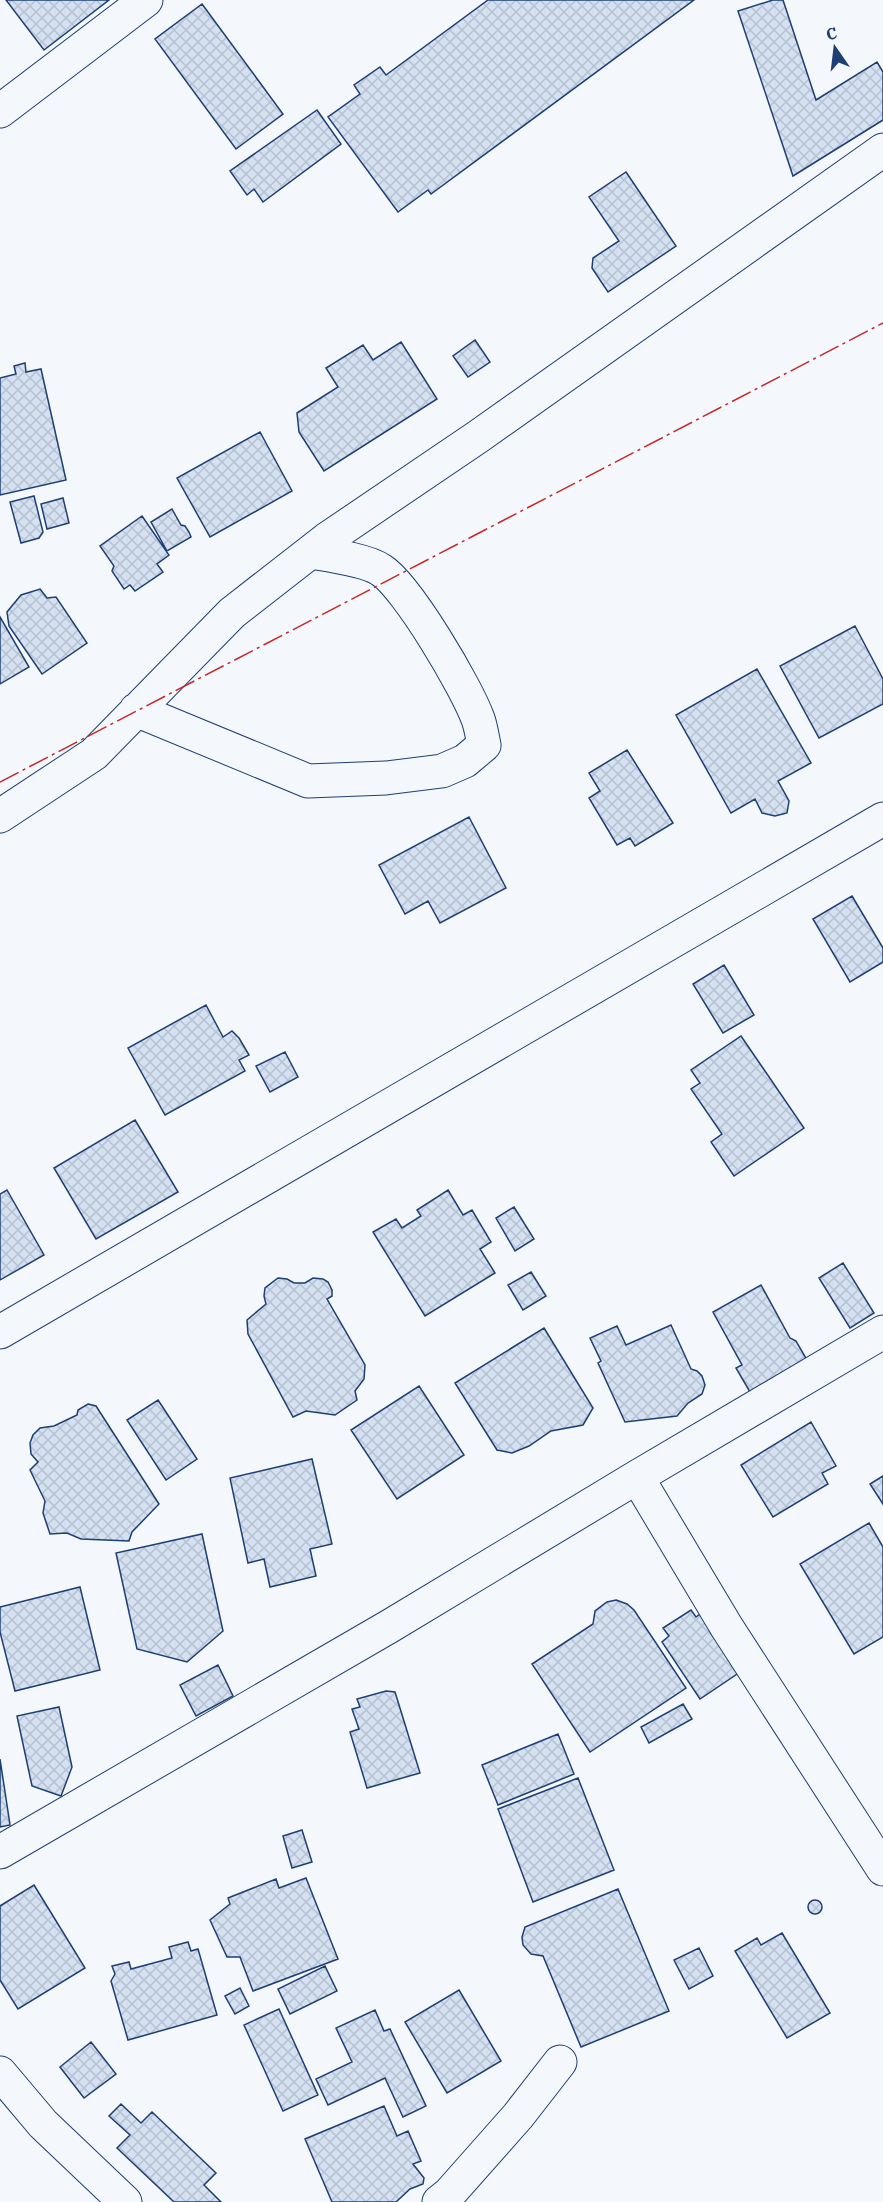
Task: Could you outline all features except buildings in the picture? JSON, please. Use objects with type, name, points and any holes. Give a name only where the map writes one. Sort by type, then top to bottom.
[{"type":"street","points":[[0,111],[146,0]]},
{"type":"street","points":[[0,816],[94,754],[232,613],[311,552],[883,150]]},
{"type":"street","points":[[136,710],[308,782],[386,778],[442,771],[465,761],[484,745],[478,718],[457,678],[399,585],[380,569],[349,559],[311,552]]},
{"type":"street","points":[[0,1332],[883,819]]},
{"type":"street","points":[[0,1852],[390,1626],[883,1332]]},
{"type":"street","points":[[638,1477],[726,1626],[883,1869]]},
{"type":"street","points":[[439,2202],[449,2194],[518,2116],[560,2062]]},
{"type":"street","points":[[0,2073],[43,2124],[125,2202]]},
{"type":"power","points":[[0,782],[883,323]]}]
